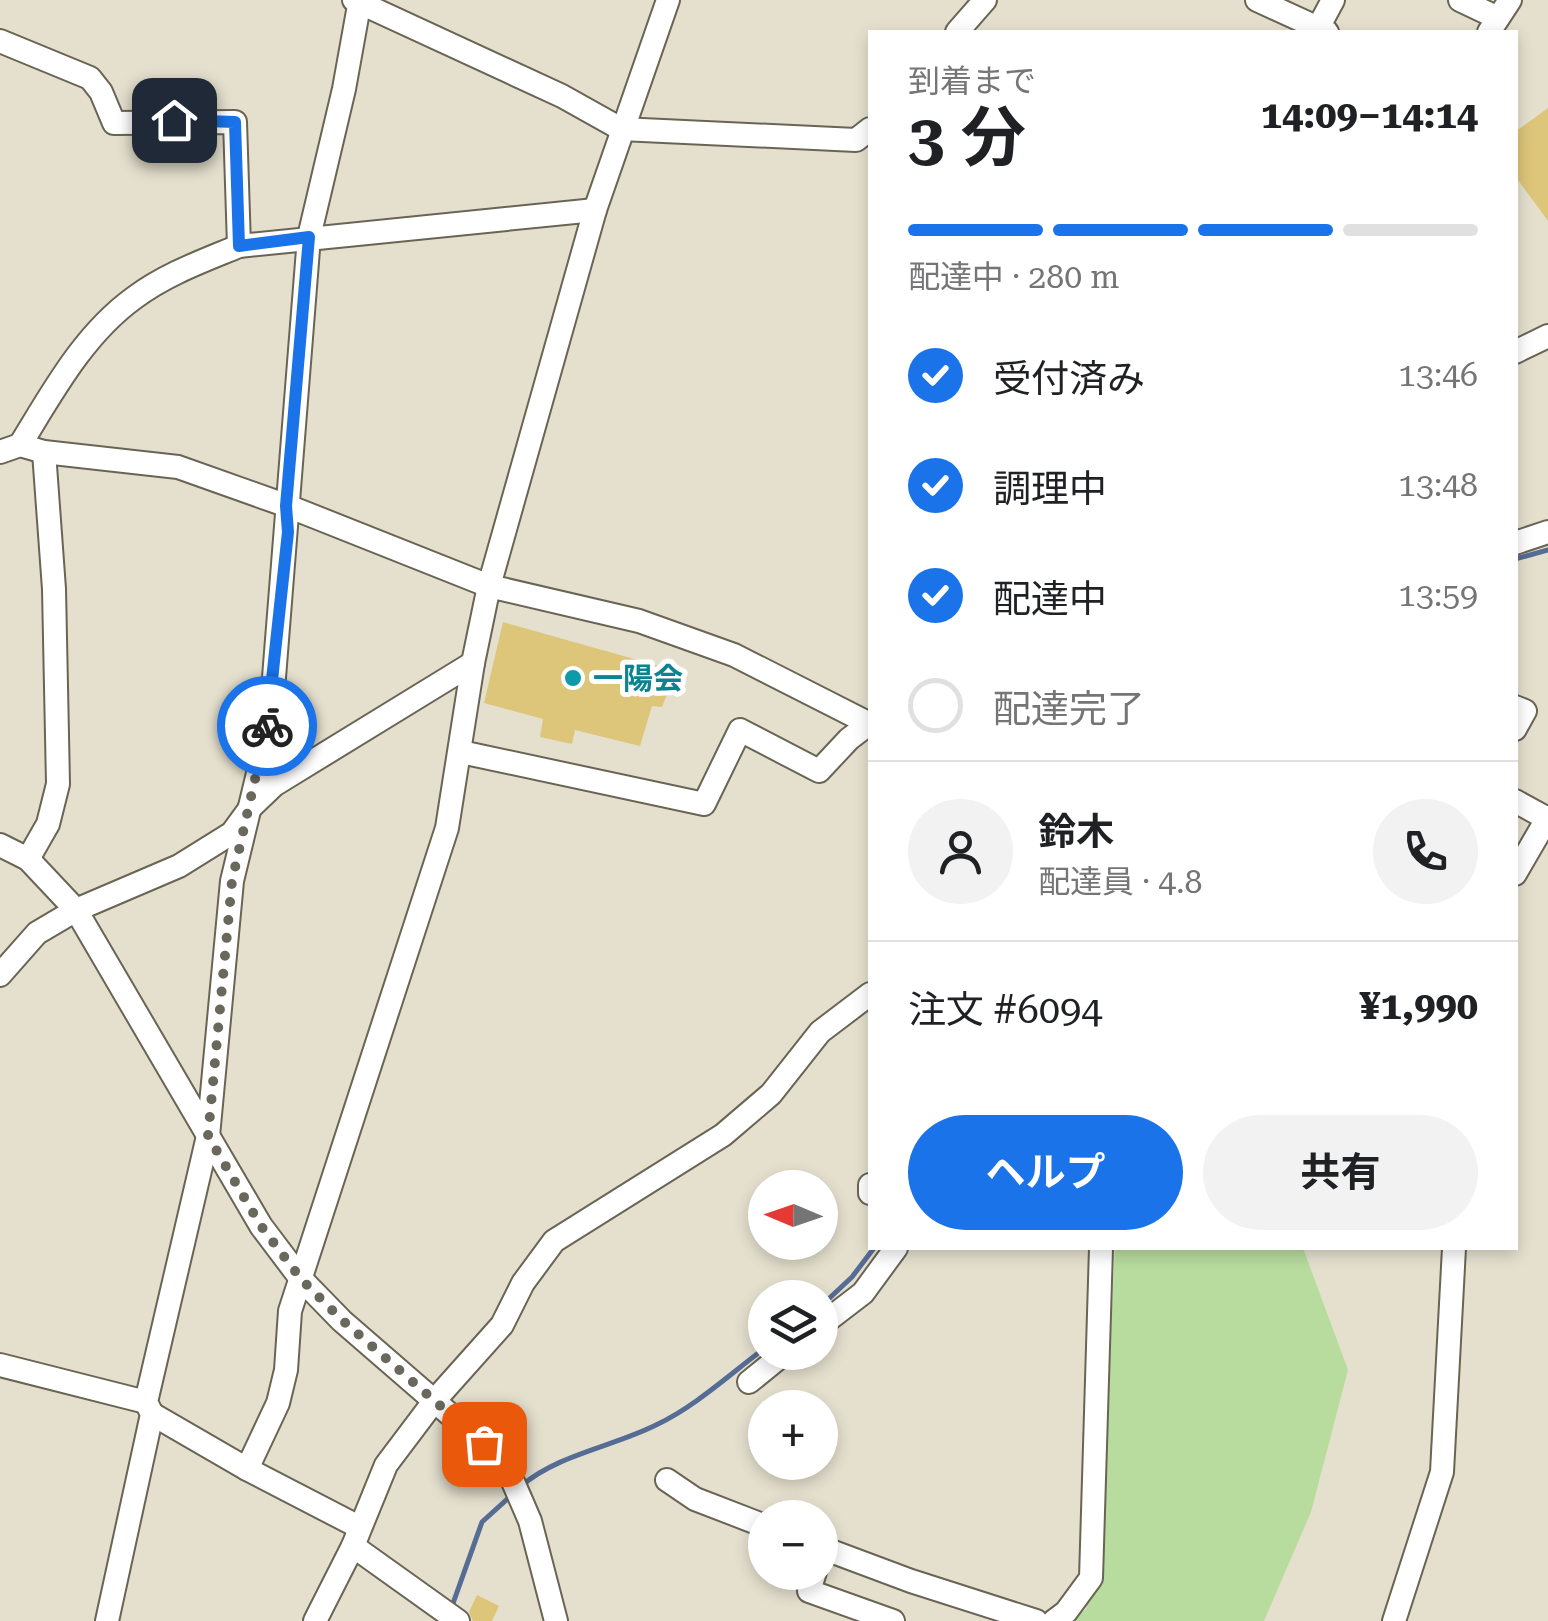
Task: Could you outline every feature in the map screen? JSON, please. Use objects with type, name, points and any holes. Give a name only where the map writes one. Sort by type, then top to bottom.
[{"type":"street","points":[[247,1469],[278,1403],[286,1370],[290,1311],[446,828],[472,663],[489,586],[595,210],[668,0]]},
{"type":"street","points":[[959,30],[985,0]]},
{"type":"street","points":[[1257,0],[1322,30],[1333,0]]},
{"type":"street","points":[[1460,0],[1499,17]]},
{"type":"street","points":[[108,1621],[208,1136],[232,881],[251,807],[273,690],[309,237],[358,1],[562,96],[621,128],[856,140],[868,131]]},
{"type":"street","points":[[0,42],[90,78],[114,122],[235,122],[239,246]]},
{"type":"street","points":[[595,210],[239,246],[160,280],[107,321],[10,448],[178,467],[489,586],[655,626],[734,655],[868,723]]},
{"type":"street","points":[[1518,351],[1548,336]]},
{"type":"street","points":[[28,859],[48,824],[58,784],[54,589],[44,452]]},
{"type":"street","points":[[1518,541],[1548,532]]},
{"type":"street","points":[[0,975],[36,933],[76,910],[179,866],[232,833],[274,785],[472,663]]},
{"type":"street","points":[[460,752],[704,804],[740,730],[819,771],[849,738],[868,725]]},
{"type":"street","points":[[1518,803],[1548,818],[1518,869]]},
{"type":"street","points":[[0,845],[28,859],[76,910],[261,1226],[301,1279],[484,1444],[511,1477],[522,1500],[556,1621]]},
{"type":"street","points":[[314,1621],[386,1465],[435,1400],[502,1326],[523,1283],[554,1242],[722,1135],[770,1094],[820,1032],[868,996]]},
{"type":"street","points":[[838,1312],[862,1293],[894,1250]]},
{"type":"street","points":[[1054,1621],[1066,1612],[1090,1578],[1101,1250]]},
{"type":"street","points":[[1394,1621],[1442,1472],[1454,1250]]},
{"type":"street","points":[[0,1365],[149,1408],[356,1536],[450,1615]]},
{"type":"street","points":[[748,1382],[763,1370]]},
{"type":"street","points":[[666,1480],[696,1500],[748,1520]]},
{"type":"street","points":[[838,1557],[1002,1616],[1036,1621]]},
{"type":"street","points":[[809,1590],[893,1621]]},
{"type":"green space","points":[[1115,1250],[1304,1250],[1348,1370],[1311,1512],[1264,1621],[1071,1621],[1086,1609],[1099,1557]]},
{"type":"building","points":[[1548,108],[1548,221],[1518,180],[1518,130]]},
{"type":"building","name":"一陽会","points":[[503,622],[659,666],[656,690],[668,692],[662,707],[652,706],[640,746],[575,730],[572,744],[540,737],[543,719],[484,703]]},
{"type":"building","points":[[477,1595],[499,1606],[492,1621],[473,1621],[469,1612]]},
{"type":"waterway","points":[[1518,558],[1548,550]]},
{"type":"waterway","points":[[838,1290],[872,1250]]},
{"type":"waterway","points":[[521,1486],[569,1458],[671,1417],[748,1361]]},
{"type":"waterway","points":[[451,1609],[482,1522],[513,1494]]},
{"type":"way so far","points":[[267,726],[232,881],[208,1136],[261,1226],[301,1279],[484,1444]]},
{"type":"place","name":"一陽会","points":[[573,678]]},
{"type":"route","points":[[174,120],[235,122],[239,246],[309,237],[286,506],[288,532],[267,726]]}]
